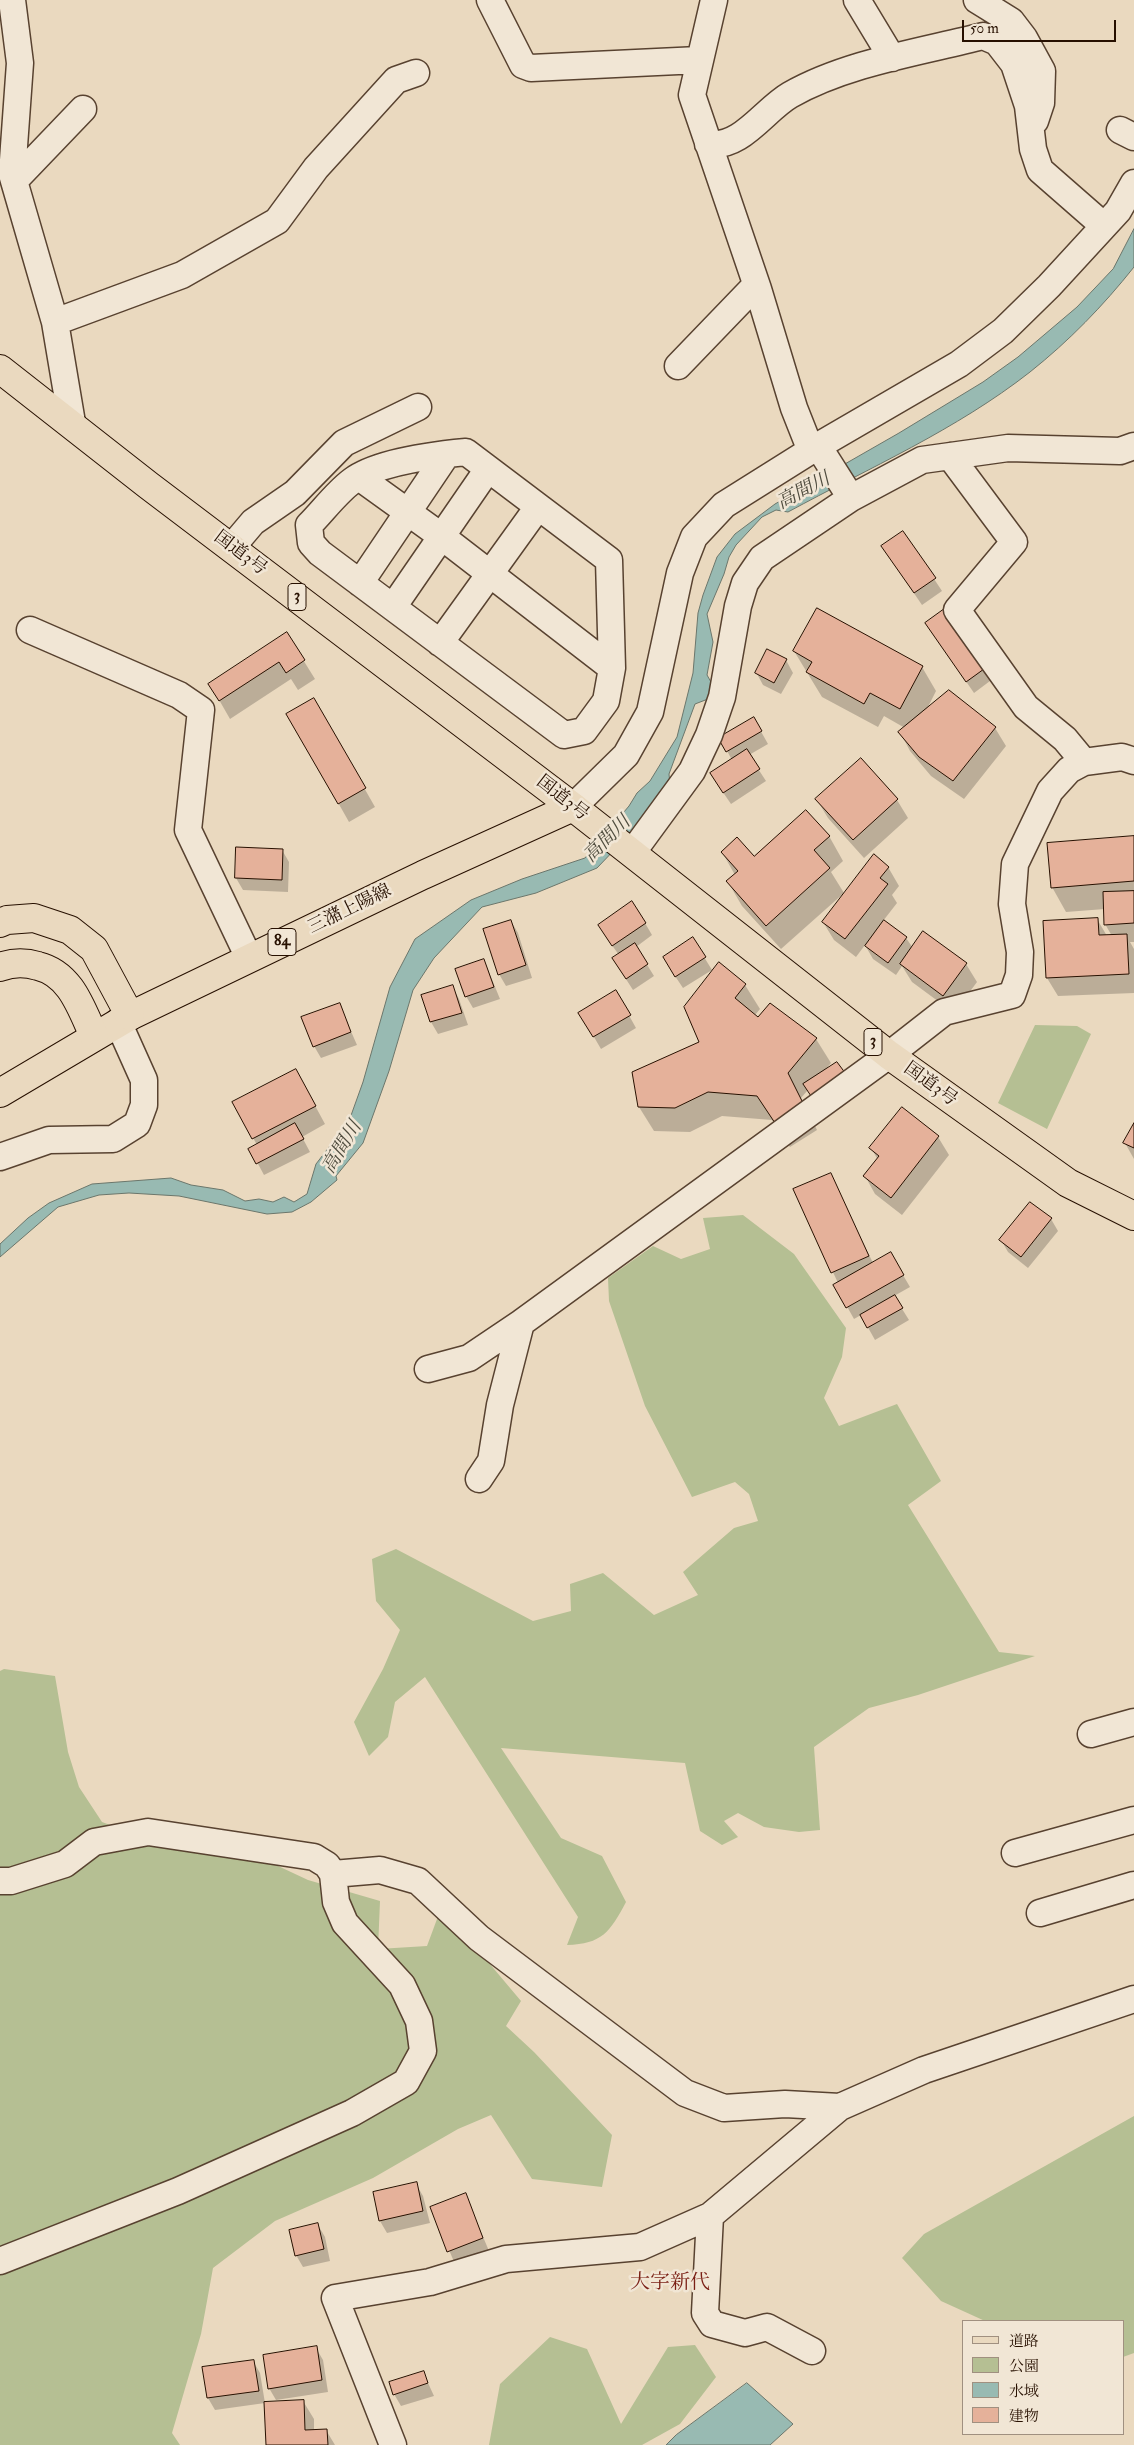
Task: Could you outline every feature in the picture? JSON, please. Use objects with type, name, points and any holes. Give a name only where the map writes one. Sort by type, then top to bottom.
[{"type":"main road","name":"国道3号","points":[[0,369],[231,548],[573,807],[889,1055],[1068,1183],[1134,1216]]},
{"type":"main road","name":"三潴上陽線","points":[[0,1093],[124,1019],[423,875],[573,807]]},
{"type":"main road","points":[[0,923],[7,920],[34,918],[70,930],[94,949],[124,1019]]},
{"type":"main road","points":[[0,967],[24,962],[50,969],[66,982],[78,1000],[94,1036]]},
{"type":"street","points":[[12,0],[20,63],[10,189],[55,322],[72,423]]},
{"type":"street","points":[[490,0],[523,64],[531,68],[699,60]]},
{"type":"street","points":[[714,0],[692,96],[756,284],[794,408],[818,452],[849,494]]},
{"type":"street","points":[[857,0],[892,58]]},
{"type":"street","points":[[977,0],[1011,21],[1024,38],[1042,71],[1041,103],[1031,136]]},
{"type":"street","points":[[708,144],[720,146],[734,140],[788,97],[818,80],[892,58],[982,36],[997,42],[1014,64],[1028,106],[1033,149],[1040,170],[1121,220]]},
{"type":"street","points":[[55,322],[182,275],[277,220],[316,168],[396,80],[416,74]]},
{"type":"street","points":[[10,189],[83,109]]},
{"type":"street","points":[[573,807],[626,755],[650,712],[680,573],[694,537],[724,505],[818,452],[959,364],[1003,331],[1121,220],[1134,183]]},
{"type":"street","points":[[678,366],[756,284]]},
{"type":"street","points":[[231,548],[253,522],[295,493],[344,443],[418,407]]},
{"type":"street","points":[[628,851],[692,770],[709,735],[722,697],[738,606],[745,583],[762,558],[849,494],[922,460],[1008,448],[1120,451],[1134,446]]},
{"type":"street","points":[[466,452],[488,469],[609,560],[612,668],[606,701],[584,731],[564,735],[360,583],[311,543],[309,525],[352,481],[367,472],[426,456],[466,452]]},
{"type":"street","points":[[360,583],[447,454]]},
{"type":"street","points":[[950,456],[1014,542],[957,610],[1026,707],[1065,739],[1084,762]]},
{"type":"street","points":[[393,607],[426,579],[441,536],[473,509],[488,469]]},
{"type":"street","points":[[359,477],[441,536],[489,575],[612,668]]},
{"type":"street","points":[[295,493],[321,512]]},
{"type":"street","points":[[440,642],[538,507]]},
{"type":"street","points":[[30,630],[179,695],[201,710],[188,830],[249,958]]},
{"type":"street","points":[[428,1369],[469,1358],[521,1323],[889,1055],[944,1012],[1012,995],[1019,975],[1020,952],[1012,904],[1014,864],[1050,791],[1069,770],[1084,762],[1122,757],[1134,761]]},
{"type":"street","points":[[0,1157],[49,1140],[113,1139],[137,1124],[144,1105],[144,1080],[124,1019]]},
{"type":"street","points":[[479,1479],[491,1461],[500,1405],[521,1323]]},
{"type":"street","points":[[1091,1734],[1134,1722]]},
{"type":"street","points":[[1014,1853],[1134,1820]]},
{"type":"street","points":[[0,1881],[11,1881],[65,1864],[94,1842],[148,1832],[324,1865],[380,1870],[418,1881],[479,1938],[685,2093],[724,2108],[784,2104],[840,2107]]},
{"type":"street","points":[[0,2262],[178,2191],[352,2112],[406,2082],[423,2051],[419,2021],[402,1985],[345,1923],[324,1865]]},
{"type":"street","points":[[1040,1913],[1134,1885]]},
{"type":"street","points":[[393,2445],[335,2298],[430,2282],[506,2259],[640,2247],[710,2216],[840,2107],[924,2070],[1134,1999]]},
{"type":"street","points":[[710,2216],[705,2313],[712,2324],[745,2333],[768,2327],[812,2351]]},
{"type":"green space","points":[[1035,1025],[1077,1026],[1091,1034],[1047,1129],[998,1103]]},
{"type":"green space","points":[[743,1215],[794,1254],[846,1328],[842,1357],[824,1398],[839,1426],[897,1404],[941,1481],[908,1505],[999,1652],[1035,1656],[918,1695],[869,1708],[814,1747],[820,1830],[799,1832],[764,1827],[738,1813],[724,1821],[738,1837],[722,1845],[700,1831],[685,1763],[501,1748],[561,1838],[602,1856],[626,1902],[610,1929],[604,1934],[589,1942],[567,1945],[578,1917],[425,1677],[395,1702],[388,1737],[369,1756],[354,1722],[383,1669],[400,1630],[376,1601],[372,1559],[396,1549],[533,1621],[571,1611],[570,1584],[603,1573],[654,1615],[698,1595],[683,1572],[734,1528],[758,1521],[749,1494],[735,1482],[692,1497],[645,1406],[609,1301],[608,1278],[653,1246],[681,1259],[710,1249],[703,1218]]},
{"type":"green space","points":[[4,1669],[55,1676],[68,1752],[79,1787],[102,1822],[145,1838],[246,1851],[308,1880],[380,1901],[378,1949],[427,1946],[440,1911],[489,1963],[521,2001],[506,2026],[534,2052],[612,2135],[602,2187],[532,2179],[491,2115],[458,2129],[373,2178],[275,2221],[213,2268],[201,2334],[172,2433],[180,2445],[0,2445],[0,1671]]},
{"type":"green space","points":[[1134,2116],[1134,2353],[1124,2357],[1124,2320],[983,2320],[941,2301],[902,2258],[924,2234]]},
{"type":"green space","points":[[550,2337],[587,2349],[621,2424],[668,2347],[695,2345],[716,2377],[680,2424],[642,2445],[489,2445],[500,2384]]},
{"type":"water","name":"高間川","points":[[1134,229],[1134,267],[1085,322],[1030,372],[1002,393],[912,447],[788,512],[776,510],[762,517],[736,545],[729,557],[707,614],[713,642],[707,675],[711,682],[708,699],[695,704],[669,774],[670,785],[641,822],[597,868],[536,893],[482,907],[434,958],[413,990],[389,1071],[363,1143],[336,1176],[337,1180],[311,1202],[292,1212],[267,1214],[179,1196],[129,1193],[99,1195],[58,1207],[0,1257],[0,1244],[28,1218],[49,1203],[92,1184],[171,1178],[191,1185],[223,1190],[245,1201],[259,1199],[273,1202],[284,1197],[294,1202],[307,1194],[316,1164],[349,1121],[363,1082],[390,987],[415,939],[471,900],[522,879],[585,858],[629,806],[637,793],[650,781],[677,737],[693,673],[698,613],[703,595],[717,557],[735,534],[775,504],[899,433],[983,382],[1018,357],[1077,307],[1113,269]]},
{"type":"water","points":[[747,2383],[793,2424],[770,2445],[666,2445],[676,2435]]},
{"type":"building","points":[[903,531],[936,578],[914,593],[881,546]]},
{"type":"building","points":[[817,608],[923,666],[900,709],[870,693],[864,704],[806,672],[812,662],[793,651]]},
{"type":"building","points":[[943,610],[984,669],[966,682],[925,623]]},
{"type":"building","points":[[287,632],[305,660],[286,673],[279,662],[219,701],[208,684]]},
{"type":"building","points":[[767,649],[787,659],[774,683],[755,673]]},
{"type":"building","points":[[949,690],[996,727],[953,781],[919,757],[898,732]]},
{"type":"building","points":[[314,698],[366,788],[338,804],[286,714]]},
{"type":"building","points":[[754,717],[762,731],[726,752],[718,738]]},
{"type":"building","points":[[747,749],[760,769],[723,793],[710,773]]},
{"type":"building","points":[[861,758],[898,799],[853,840],[815,799]]},
{"type":"building","points":[[806,810],[830,836],[814,850],[830,868],[766,926],[726,881],[738,871],[721,852],[737,837],[754,856]]},
{"type":"building","points":[[1134,836],[1134,881],[1051,888],[1047,843]]},
{"type":"building","points":[[236,847],[283,849],[282,880],[235,878]]},
{"type":"building","points":[[874,854],[889,867],[880,878],[888,884],[845,939],[822,922]]},
{"type":"building","points":[[1134,891],[1134,923],[1104,925],[1103,892]]},
{"type":"building","points":[[632,901],[646,923],[612,946],[598,925]]},
{"type":"building","points":[[1098,918],[1099,935],[1127,934],[1129,974],[1046,978],[1043,921]]},
{"type":"building","points":[[511,920],[526,965],[498,975],[483,929]]},
{"type":"building","points":[[884,920],[907,937],[888,963],[865,946]]},
{"type":"building","points":[[923,931],[967,963],[943,996],[900,964]]},
{"type":"building","points":[[693,937],[706,957],[675,977],[663,957]]},
{"type":"building","points":[[635,943],[648,964],[626,979],[612,958]]},
{"type":"building","points":[[484,959],[494,987],[465,997],[455,969]]},
{"type":"building","points":[[719,962],[746,984],[735,998],[758,1017],[770,1003],[817,1038],[788,1073],[804,1105],[775,1123],[757,1096],[708,1092],[675,1108],[638,1107],[632,1072],[699,1042],[684,1007]]},
{"type":"building","points":[[453,985],[462,1013],[430,1022],[421,995]]},
{"type":"building","points":[[616,990],[631,1015],[593,1037],[578,1013]]},
{"type":"building","points":[[340,1003],[351,1032],[313,1047],[301,1017]]},
{"type":"building","points":[[837,1062],[846,1074],[811,1096],[803,1084]]},
{"type":"building","points":[[296,1069],[316,1106],[252,1139],[232,1102]]},
{"type":"building","points":[[902,1107],[939,1136],[891,1198],[863,1176],[879,1156],[869,1148]]},
{"type":"building","points":[[295,1123],[304,1139],[256,1164],[248,1149]]},
{"type":"building","points":[[1134,1123],[1134,1148],[1123,1143]]},
{"type":"building","points":[[831,1173],[869,1256],[831,1273],[793,1189]]},
{"type":"building","points":[[1030,1202],[1052,1218],[1021,1257],[999,1240]]},
{"type":"building","points":[[891,1252],[904,1275],[846,1308],[833,1285]]},
{"type":"building","points":[[895,1295],[903,1308],[867,1328],[860,1315]]},
{"type":"building","points":[[417,2182],[423,2211],[379,2221],[373,2192]]},
{"type":"building","points":[[466,2193],[483,2238],[447,2252],[430,2207]]},
{"type":"building","points":[[318,2223],[324,2249],[295,2256],[289,2230]]},
{"type":"building","points":[[317,2346],[322,2380],[268,2389],[263,2355]]},
{"type":"building","points":[[254,2360],[259,2391],[207,2398],[202,2367]]},
{"type":"building","points":[[424,2371],[428,2383],[393,2395],[389,2382]]},
{"type":"building","points":[[304,2400],[305,2430],[327,2429],[328,2445],[266,2445],[264,2402]]},
{"type":"district","name":"大字新代","points":[[670,2284]]}]
